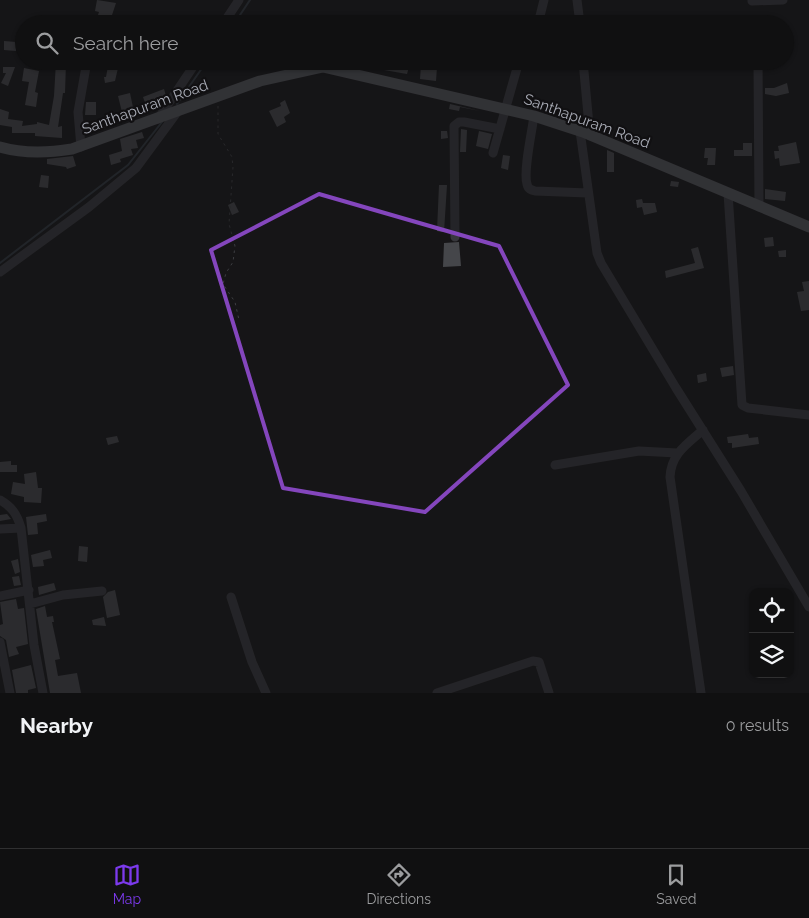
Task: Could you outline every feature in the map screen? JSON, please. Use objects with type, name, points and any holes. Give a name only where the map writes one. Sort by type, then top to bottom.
[{"type":"main road","name":"Santhapuram Road","points":[[0,147],[23,152],[46,153],[81,147],[260,81],[310,70]]},
{"type":"main road","name":"Santhapuram Road","points":[[336,70],[534,116],[585,133],[809,227]]},
{"type":"street","points":[[229,15],[239,0]]},
{"type":"street","points":[[540,15],[544,0]]},
{"type":"street","points":[[577,0],[579,15]]},
{"type":"street","points":[[752,1],[783,0]]},
{"type":"street","points":[[81,147],[78,112],[85,70]]},
{"type":"street","points":[[158,120],[192,70]]},
{"type":"street","points":[[494,153],[517,70]]},
{"type":"street","points":[[583,70],[588,193],[597,253],[601,263],[809,607]]},
{"type":"street","points":[[758,70],[759,206]]},
{"type":"street","points":[[0,272],[89,207],[136,168],[178,111]]},
{"type":"street","points":[[534,116],[526,172],[527,186],[535,191],[588,193]]},
{"type":"street","points":[[454,237],[454,126],[459,122],[464,122],[500,129]]},
{"type":"street","points":[[728,194],[742,405],[748,408],[809,415]]},
{"type":"street","points":[[701,693],[670,477],[671,465],[677,453],[703,430]]},
{"type":"street","points":[[555,465],[640,451],[677,453]]},
{"type":"street","points":[[0,500],[12,508],[18,517],[21,528],[34,645],[43,693]]},
{"type":"street","points":[[0,529],[21,528]]},
{"type":"street","points":[[0,596],[29,590]]},
{"type":"street","points":[[30,604],[63,595],[102,591]]},
{"type":"street","points":[[231,597],[252,662],[266,693]]},
{"type":"street","points":[[0,642],[10,693]]},
{"type":"street","points":[[437,693],[536,660],[549,693]]},
{"type":"path","points":[[216,97],[218,134],[232,157],[233,167],[229,224],[235,246],[233,262],[226,273],[223,284],[234,302],[239,320]]},
{"type":"highlighted area","points":[[319,194],[499,246],[568,385],[425,512],[283,488],[211,250]]},
{"type":"building","points":[[97,0],[116,3],[112,15],[98,15],[99,12],[95,11]]},
{"type":"building","points":[[4,41],[15,42],[15,51],[4,50]]},
{"type":"building","points":[[3,67],[15,67],[8,86],[1,83],[6,73],[3,73]]},
{"type":"building","points":[[24,70],[39,71],[35,92],[38,93],[36,107],[25,105],[29,82],[22,81]]},
{"type":"building","points":[[56,70],[66,70],[65,93],[63,93],[58,127],[62,126],[62,138],[35,136],[35,133],[12,133],[12,127],[0,125],[0,109],[9,112],[8,119],[23,121],[22,126],[37,124],[37,122],[49,125],[54,96]]},
{"type":"building","points":[[107,70],[118,70],[115,81],[105,83],[104,77],[106,77]]},
{"type":"building","points":[[384,70],[408,70],[407,74]]},
{"type":"building","points":[[421,70],[437,70],[436,81],[420,79]]},
{"type":"building","points":[[787,83],[789,93],[776,96],[765,94],[765,88],[774,88]]},
{"type":"building","points":[[164,89],[166,96],[164,100],[147,108],[143,97]]},
{"type":"building","points":[[130,93],[135,117],[124,120],[118,96]]},
{"type":"building","points":[[285,100],[290,113],[284,117],[286,122],[277,127],[269,111],[281,106],[280,103]]},
{"type":"building","points":[[86,102],[96,102],[96,115],[85,115]]},
{"type":"building","points":[[450,104],[480,111],[460,107],[459,111],[449,109]]},
{"type":"building","points":[[111,118],[113,126],[101,129],[99,121]]},
{"type":"building","points":[[461,129],[467,130],[466,152],[460,152]]},
{"type":"building","points":[[441,131],[447,131],[448,138],[441,139]]},
{"type":"building","points":[[479,131],[492,134],[488,149],[476,146]]},
{"type":"building","points":[[142,132],[144,138],[136,140],[138,148],[131,149],[133,155],[120,159],[121,162],[111,165],[109,155],[122,151],[120,139]]},
{"type":"building","points":[[796,142],[800,163],[780,166],[779,158],[775,159],[774,151],[779,151],[778,146]]},
{"type":"building","points":[[743,143],[752,143],[752,156],[734,156],[734,150],[743,150]]},
{"type":"building","points":[[705,148],[716,148],[715,165],[707,165],[708,158],[704,158]]},
{"type":"building","points":[[607,150],[614,153],[614,172],[607,172]]},
{"type":"building","points":[[503,155],[510,156],[508,170],[501,168]]},
{"type":"building","points":[[73,156],[76,166],[67,169],[66,167],[47,164],[47,159]]},
{"type":"building","points":[[41,175],[49,176],[48,188],[39,187]]},
{"type":"building","points":[[671,181],[679,182],[678,187],[670,186]]},
{"type":"building","points":[[439,185],[447,185],[444,232],[437,231]]},
{"type":"building","points":[[765,189],[786,192],[785,201],[765,199]]},
{"type":"building","points":[[642,199],[643,203],[655,203],[657,212],[644,215],[642,207],[637,208],[636,200]]},
{"type":"building","points":[[234,202],[239,212],[232,215],[228,205]]},
{"type":"building","points":[[773,237],[774,246],[765,247],[764,238]]},
{"type":"building","points":[[459,242],[461,266],[443,267],[444,243]]},
{"type":"building","points":[[698,247],[704,268],[666,278],[665,271],[695,263],[691,249]]},
{"type":"building","points":[[786,250],[786,257],[779,257],[778,251]]},
{"type":"building","points":[[809,281],[809,310],[801,311],[797,292],[804,291],[802,282]]},
{"type":"building","points":[[733,366],[734,375],[722,377],[720,368]]},
{"type":"building","points":[[706,373],[707,381],[698,383],[697,375]]},
{"type":"building","points":[[748,434],[749,438],[758,437],[759,444],[732,448],[732,443],[728,443],[727,437]]},
{"type":"building","points":[[117,436],[119,442],[108,445],[106,438]]},
{"type":"building","points":[[11,461],[11,465],[17,465],[17,472],[0,472],[0,462]]},
{"type":"building","points":[[36,472],[38,488],[42,488],[41,503],[24,502],[24,497],[11,494],[13,482],[25,484],[24,474]]},
{"type":"building","points":[[7,514],[11,519],[0,521],[0,515]]},
{"type":"building","points":[[46,514],[47,521],[37,523],[38,534],[28,535],[26,517]]},
{"type":"building","points":[[79,546],[88,547],[87,562],[78,561]]},
{"type":"building","points":[[50,550],[52,558],[43,560],[44,566],[33,567],[31,555]]},
{"type":"building","points":[[18,559],[20,572],[15,574],[11,561]]},
{"type":"building","points":[[19,576],[21,585],[14,586],[12,577]]},
{"type":"building","points":[[54,583],[56,590],[39,595],[38,587]]},
{"type":"building","points":[[115,590],[120,615],[107,618],[103,597],[108,592]]},
{"type":"building","points":[[16,599],[18,609],[24,608],[28,644],[16,647],[19,654],[9,657],[6,640],[0,636],[0,625],[3,624],[0,602]]},
{"type":"building","points":[[45,606],[47,617],[53,616],[54,622],[52,622],[60,659],[55,660],[58,676],[77,673],[81,693],[50,693],[36,609]]},
{"type":"building","points":[[104,617],[106,626],[93,625],[92,620]]},
{"type":"building","points":[[31,665],[36,688],[28,690],[28,693],[16,693],[12,670]]},
{"type":"waterway","points":[[240,15],[250,0]]},
{"type":"waterway","points":[[177,104],[201,70]]},
{"type":"waterway","points":[[0,263],[128,165],[162,122]]}]
